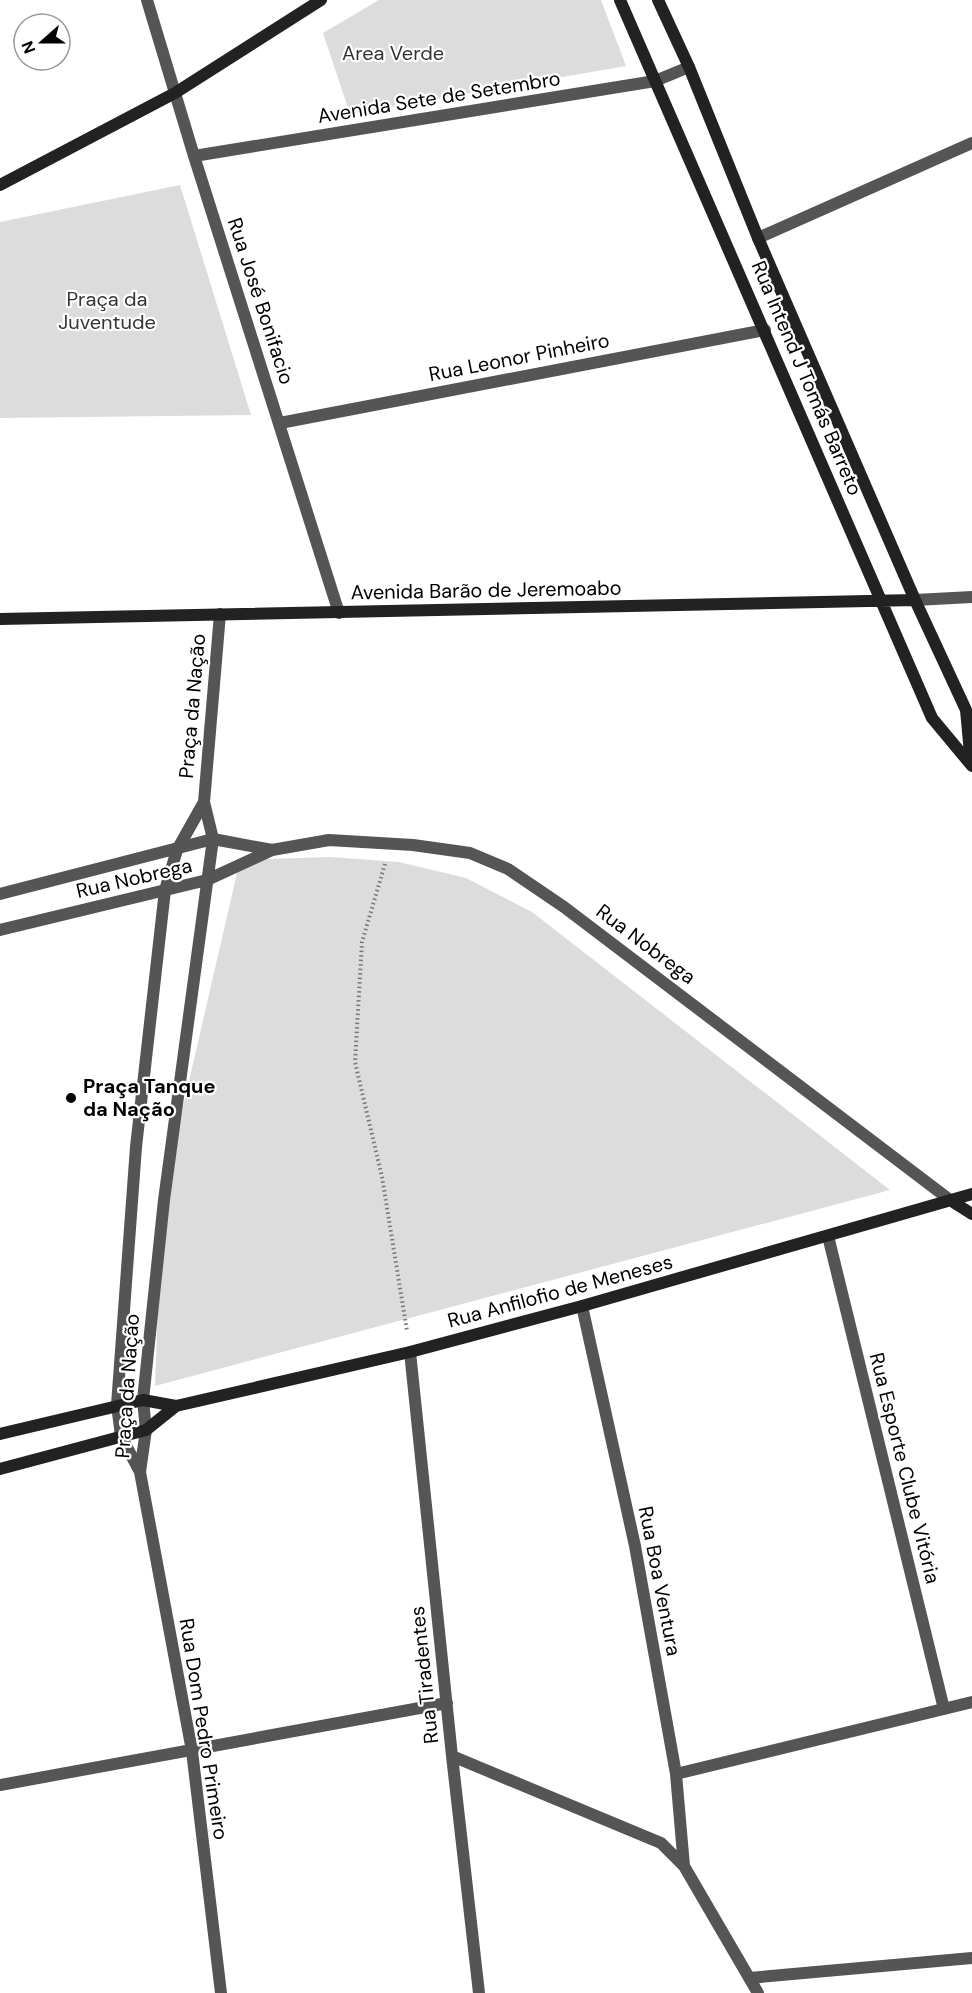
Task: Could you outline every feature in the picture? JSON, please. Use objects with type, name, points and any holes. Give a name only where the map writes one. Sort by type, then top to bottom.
[{"type":"main road","points":[[0,185],[175,93],[321,0]]},
{"type":"main road","name":"Rua Intend J Tomás Barreto","points":[[620,0],[932,718],[972,765]]},
{"type":"main road","name":"Rua Intend J Tomás Barreto","points":[[658,0],[689,67],[758,238],[915,600],[966,710],[972,765]]},
{"type":"main road","name":"Avenida Barão de Jeremoabo","points":[[0,619],[915,600]]},
{"type":"main road","name":"Rua Anfilofio de Meneses","points":[[0,1434],[143,1400],[176,1406],[410,1352],[582,1306],[972,1194]]},
{"type":"main road","points":[[950,1200],[972,1215]]},
{"type":"main road","name":"Rua Anfilofio de Meneses","points":[[0,1469],[146,1430],[176,1406]]},
{"type":"street","name":"Rua José Bonifacio","points":[[147,0],[339,613]]},
{"type":"street","name":"Avenida Sete de Setembro","points":[[194,156],[655,81],[689,67]]},
{"type":"street","points":[[758,238],[972,143]]},
{"type":"street","name":"Rua Leonor Pinheiro","points":[[280,423],[765,330]]},
{"type":"street","name":"Avenida Barão de Jeremoabo","points":[[915,600],[972,597]]},
{"type":"street","name":"Praça da Nação","points":[[140,1472],[146,1430],[143,1400],[164,1200],[213,839],[204,802],[220,614]]},
{"type":"street","name":"Praça da Nação","points":[[140,1472],[121,1436],[117,1405],[136,1147],[165,890],[177,849],[204,802]]},
{"type":"street","name":"Rua Nobrega","points":[[0,894],[213,839],[272,850]]},
{"type":"street","name":"Rua Nobrega","points":[[0,930],[207,880],[272,850],[329,840],[413,844],[470,853],[508,869],[564,907],[950,1200]]},
{"type":"street","name":"Rua Esporte Clube Vitória","points":[[828,1236],[944,1709]]},
{"type":"street","name":"Rua Boa Ventura","points":[[582,1306],[635,1546],[676,1774],[684,1866]]},
{"type":"street","name":"Rua Tiradentes","points":[[410,1352],[478,1993]]},
{"type":"street","name":"Rua Dom Pedro Primeiro","points":[[140,1472],[192,1751],[221,1993]]},
{"type":"street","points":[[676,1774],[972,1702]]},
{"type":"street","points":[[0,1785],[447,1703]]},
{"type":"street","points":[[452,1756],[661,1843],[684,1866],[758,1993]]},
{"type":"street","points":[[749,1978],[972,1958]]},
{"type":"path","points":[[391,843],[362,942],[355,1062],[382,1177],[410,1352]]},
{"type":"green space","name":"Area Verde","points":[[379,0],[601,0],[626,66],[350,114],[323,33]]},
{"type":"green space","name":"Praça da Juventude","points":[[180,185],[251,415],[0,418],[0,222]]},
{"type":"green space","points":[[330,857],[399,862],[466,878],[532,912],[890,1190],[155,1386],[160,1247],[183,1107],[240,860]]},
{"type":"place","name":"Praça Tanque da Nação","points":[[71,1098]]}]
